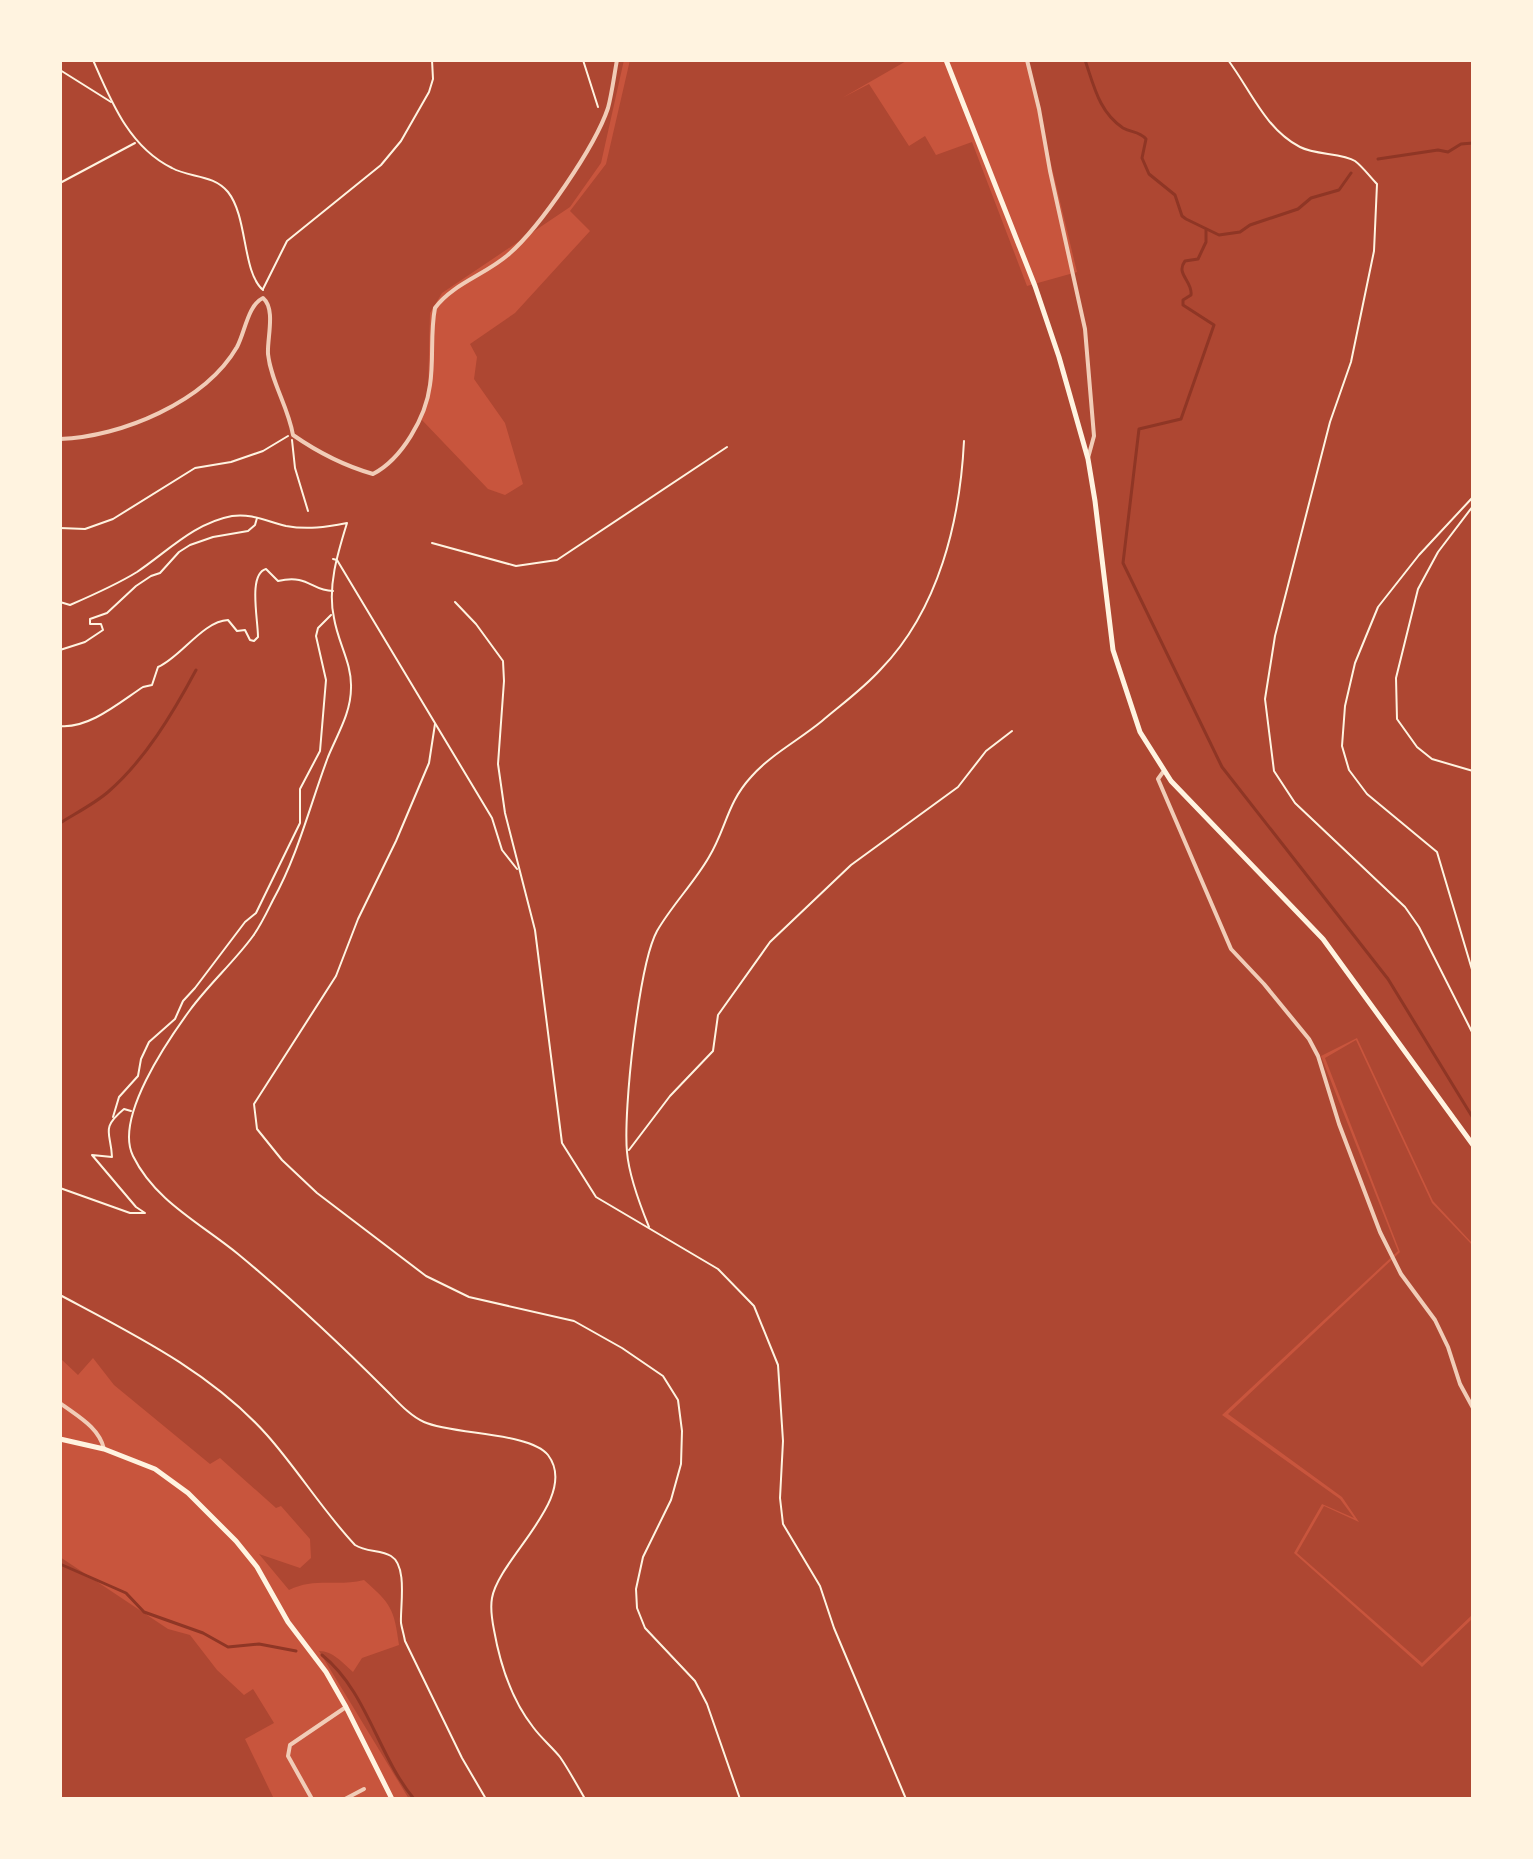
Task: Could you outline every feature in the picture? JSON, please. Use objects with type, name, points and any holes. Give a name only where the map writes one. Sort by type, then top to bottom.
[{"type":"main road","points":[[946,60],[1035,286],[1059,357],[1088,459],[1113,650],[1138,728],[1163,772],[1323,939],[1473,1145]]},
{"type":"main road","points":[[60,1439],[104,1449],[155,1469],[188,1493],[236,1541],[257,1567],[288,1622],[326,1672],[392,1799]]},
{"type":"street","points":[[60,439],[80,438],[138,424],[188,395],[232,356],[248,325],[253,306],[263,298],[270,308],[270,365],[290,416],[293,435],[319,451],[373,474],[383,469],[410,436],[429,394],[435,308],[444,298],[507,256],[539,223],[599,131],[617,60]]},
{"type":"street","points":[[1027,60],[1085,329],[1094,436],[1088,459]]},
{"type":"street","points":[[1163,772],[1158,779],[1231,949],[1309,1039],[1318,1056],[1339,1124],[1380,1232],[1401,1274],[1435,1320],[1460,1384],[1473,1408]]},
{"type":"street","points":[[60,1403],[95,1429],[104,1449]]},
{"type":"street","points":[[312,1799],[288,1756],[290,1745],[346,1707]]},
{"type":"street","points":[[345,1799],[364,1789]]},
{"type":"path","points":[[93,60],[112,103],[136,142],[169,167],[212,179],[225,189],[237,205],[253,272],[258,286],[263,290],[287,241],[381,165],[401,141],[429,92],[433,79],[432,60]]},
{"type":"path","points":[[583,60],[598,107]]},
{"type":"path","points":[[1228,60],[1269,122],[1288,139],[1301,148],[1323,155],[1353,159],[1377,184],[1374,251],[1351,362],[1330,422],[1275,636],[1265,699],[1274,771],[1295,803],[1405,907],[1419,927],[1473,1034]]},
{"type":"path","points":[[60,70],[112,103]]},
{"type":"path","points":[[60,183],[136,142]]},
{"type":"path","points":[[60,528],[85,529],[113,519],[195,468],[231,462],[263,451],[293,435],[295,468],[308,511]]},
{"type":"path","points":[[649,1227],[627,1153],[630,1089],[647,954],[658,930],[712,853],[733,798],[753,774],[882,669],[913,628],[940,570],[956,516],[962,484],[964,441]]},
{"type":"path","points":[[432,543],[516,566],[557,560],[727,447]]},
{"type":"path","points":[[1473,497],[1419,555],[1378,607],[1355,663],[1345,706],[1342,746],[1349,770],[1367,794],[1437,852],[1473,973]]},
{"type":"path","points":[[1473,506],[1438,552],[1418,589],[1396,678],[1397,719],[1417,747],[1432,759],[1473,771]]},
{"type":"path","points":[[60,602],[70,605],[98,593],[137,571],[196,530],[230,517],[257,517],[315,530],[347,523],[335,560],[332,614],[350,666],[352,693],[345,720],[287,875],[254,935],[191,1009],[159,1059],[133,1111],[128,1136],[131,1153],[154,1190],[236,1252],[337,1339],[402,1406],[423,1422],[525,1441],[544,1450],[551,1459],[555,1477],[550,1501],[500,1577],[492,1596],[491,1611],[497,1646],[511,1689],[532,1727],[559,1756],[585,1799]]},
{"type":"path","points":[[60,650],[85,642],[103,630],[101,624],[90,624],[90,619],[107,613],[136,586],[160,573],[179,552],[213,537],[248,531],[255,525],[257,517]]},
{"type":"path","points":[[335,560],[492,818],[502,850],[519,871]]},
{"type":"path","points":[[60,726],[86,722],[143,687],[152,685],[158,667],[220,621],[228,620],[237,631],[245,630],[250,640],[254,641],[258,637],[254,586],[262,570],[266,569],[278,581],[291,578],[305,580],[325,591],[333,591]]},
{"type":"path","points":[[455,602],[503,661],[498,764],[505,813],[535,930],[562,1143],[596,1197],[718,1269],[754,1306],[778,1365],[783,1441],[780,1498],[783,1524],[820,1586],[840,1643],[906,1799]]},
{"type":"path","points":[[60,1188],[130,1213],[145,1213],[136,1207],[92,1157],[94,1154],[113,1155],[106,1135],[107,1127],[119,1097],[138,1076],[149,1042],[175,1019],[183,1001],[245,922],[256,913],[300,823],[298,795],[320,751],[325,711],[326,680],[316,636],[318,628],[332,614]]},
{"type":"path","points":[[435,724],[429,763],[358,919],[336,976],[254,1104],[257,1129],[282,1160],[317,1193],[426,1276],[469,1297],[574,1321],[663,1376],[678,1400],[682,1431],[681,1464],[671,1500],[643,1557],[636,1589],[637,1608],[645,1628],[695,1681],[707,1704],[740,1799]]},
{"type":"path","points":[[627,1153],[670,1096],[713,1051],[718,1015],[770,942],[851,865],[958,787],[986,751],[1012,731]]},
{"type":"path","points":[[113,1117],[124,1109],[133,1111]]},
{"type":"path","points":[[60,1295],[143,1340],[213,1386],[267,1436],[355,1545],[395,1560],[403,1588],[401,1623],[405,1641],[455,1744],[486,1799]]},
{"type":"shaded area","points":[[60,60],[624,60],[601,163],[570,207],[442,293],[430,313],[428,392],[421,419],[488,489],[505,495],[523,484],[505,423],[474,379],[477,357],[470,344],[515,313],[590,231],[570,211],[606,164],[630,60],[908,60],[842,98],[869,84],[909,146],[925,136],[936,155],[972,142],[1027,286],[1077,272],[1026,60],[1473,60],[1473,1244],[1433,1201],[1357,1038],[1321,1056],[1398,1251],[1222,1415],[1340,1499],[1354,1518],[1322,1504],[1294,1553],[1422,1667],[1473,1618],[1473,1799],[409,1799],[319,1651],[333,1655],[353,1672],[362,1658],[399,1645],[393,1615],[386,1601],[364,1580],[308,1584],[289,1590],[259,1554],[300,1568],[311,1558],[310,1539],[281,1506],[276,1508],[220,1458],[210,1464],[114,1385],[93,1358],[78,1375],[60,1358]]},
{"type":"shaded area","points":[[1356,1040],[1432,1203],[1473,1246],[1473,1614],[1422,1663],[1297,1553],[1324,1506],[1359,1522],[1342,1497],[1228,1414],[1400,1252],[1325,1058]]},
{"type":"shaded area","points":[[60,1557],[168,1629],[190,1635],[217,1670],[244,1695],[253,1689],[274,1723],[245,1739],[274,1799],[60,1799]]},
{"type":"waterway","points":[[1085,60],[1098,98],[1108,114],[1123,128],[1146,139],[1142,158],[1149,174],[1175,195],[1182,216],[1219,235],[1240,232],[1250,225],[1298,209],[1311,198],[1339,190],[1351,173]]},
{"type":"waterway","points":[[1378,159],[1438,150],[1448,152],[1461,144],[1473,143]]},
{"type":"waterway","points":[[1206,230],[1206,242],[1198,259],[1185,261],[1182,266],[1191,290],[1183,305],[1214,325],[1181,419],[1139,429],[1123,563],[1222,767],[1388,979],[1473,1118]]},
{"type":"waterway","points":[[60,823],[103,796],[134,765],[168,719],[196,670]]},
{"type":"waterway","points":[[60,1564],[126,1593],[144,1612],[203,1633],[228,1647],[259,1644],[296,1651]]},
{"type":"waterway","points":[[322,1655],[350,1687],[414,1799]]}]
